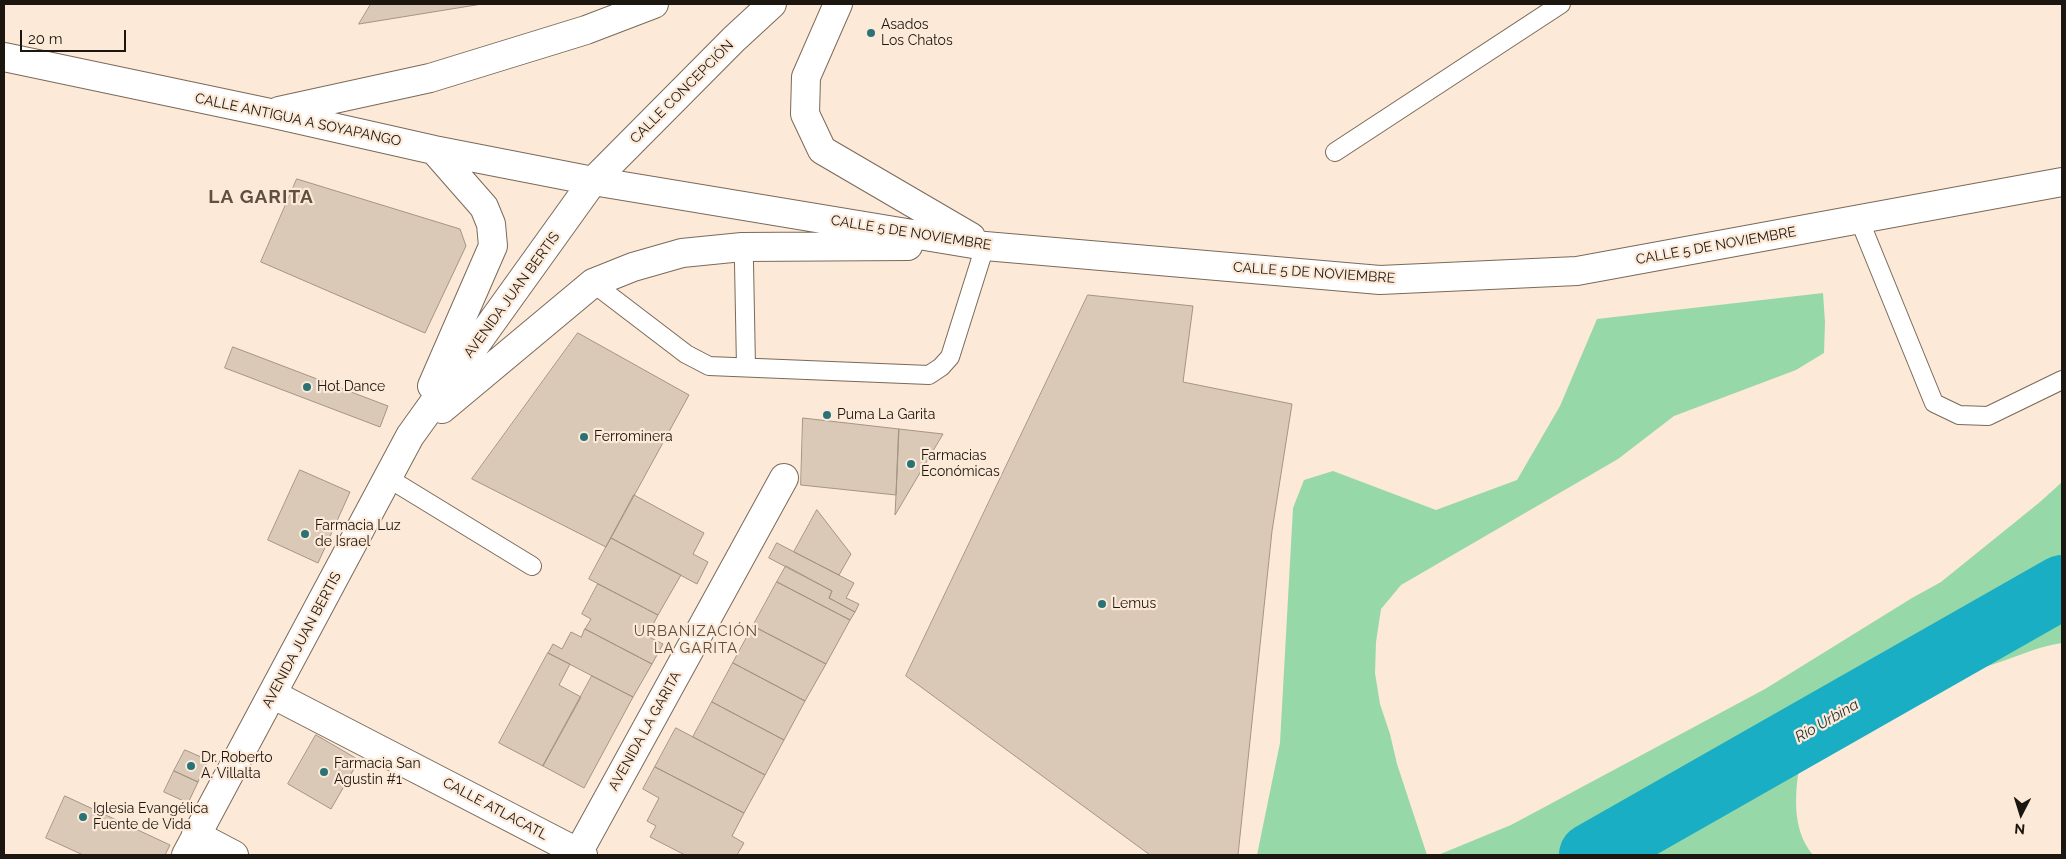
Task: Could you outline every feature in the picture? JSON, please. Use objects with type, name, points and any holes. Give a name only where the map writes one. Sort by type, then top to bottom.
[{"type":"main road","points":[[270,113],[430,78],[586,30],[654,4]]},
{"type":"main road","name":"CALLE CONCEPCIÓN","points":[[593,182],[734,39],[772,4]]},
{"type":"main road","points":[[838,4],[806,77],[805,114],[822,150],[985,246]]},
{"type":"main road","name":"CALLE ANTIGUA A SOYAPANGO","points":[[4,57],[434,150],[593,182]]},
{"type":"main road","points":[[410,436],[493,246],[491,224],[484,207],[434,150]]},
{"type":"main road","name":"CALLE 5 DE NOVIEMBRE","points":[[593,182],[985,246],[1380,280],[1577,271],[2062,182]]},
{"type":"main road","name":"AVENIDA JUAN BERTIS","points":[[191,845],[274,695],[410,436],[593,182]]},
{"type":"main road","points":[[410,436],[593,282],[633,267],[682,253],[742,247],[985,246]]},
{"type":"main road","name":"AVENIDA LA GARITA","points":[[581,854],[784,478]]},
{"type":"main road","name":"CALLE ATLACATL","points":[[274,695],[581,854]]},
{"type":"main road","points":[[191,845],[234,855]]},
{"type":"lane","points":[[1335,152],[1561,4]]},
{"type":"lane","points":[[1859,219],[1934,403],[1958,415],[1988,416],[2062,380]]},
{"type":"lane","points":[[593,282],[686,354],[709,366],[929,375],[942,367],[950,357],[985,246]]},
{"type":"lane","points":[[742,247],[746,367]]},
{"type":"lane","points":[[388,478],[532,566]]},
{"type":"green space","points":[[1823,293],[1825,322],[1824,353],[1796,370],[1674,416],[1618,459],[1401,585],[1381,609],[1376,642],[1375,673],[1380,704],[1397,764],[1427,855],[1257,855],[1280,743],[1293,508],[1304,480],[1333,471],[1436,510],[1517,480],[1560,406],[1597,319]]},
{"type":"green space","points":[[2062,482],[2062,643],[2029,651],[1970,672],[1894,703],[1846,729],[1800,761],[1796,810],[1801,834],[1813,855],[1438,855],[1511,825],[1765,689],[1941,582]]},
{"type":"building","points":[[371,4],[482,4],[359,24]]},
{"type":"building","points":[[297,179],[460,229],[466,246],[425,333],[261,262]]},
{"type":"building","name":"Lemus","points":[[1088,295],[1193,306],[1183,382],[1292,404],[1272,531],[1238,855],[1150,855],[906,676]]},
{"type":"building","name":"Ferrominera","points":[[578,333],[689,395],[606,547],[472,479]]},
{"type":"building","name":"Hot Dance","points":[[233,347],[388,406],[380,427],[225,368]]},
{"type":"building","points":[[803,418],[899,429],[896,495],[801,485]]},
{"type":"building","name":"Farmacias Económicas","points":[[899,429],[943,434],[895,515],[896,495]]},
{"type":"building","points":[[300,470],[350,492],[318,563],[268,540]]},
{"type":"building","points":[[634,495],[704,533],[693,554],[708,562],[697,584],[611,538]]},
{"type":"building","points":[[817,510],[851,554],[839,575],[794,552]]},
{"type":"building","points":[[611,538],[681,575],[658,615],[589,579]]},
{"type":"building","points":[[777,543],[854,583],[846,598],[859,604],[855,612],[829,598],[832,591],[769,558]]},
{"type":"building","points":[[786,566],[832,591],[829,598],[855,612],[850,620],[777,582]]},
{"type":"building","points":[[777,582],[850,620],[826,664],[753,626]]},
{"type":"building","points":[[598,584],[658,615],[647,636],[663,644],[652,664],[585,629],[591,619],[582,614]]},
{"type":"building","points":[[753,626],[826,664],[805,701],[733,663]]},
{"type":"building","points":[[585,629],[652,664],[633,697],[548,653],[553,644],[562,649],[571,632],[581,637]]},
{"type":"building","points":[[548,653],[570,664],[559,685],[581,697],[543,766],[499,743]]},
{"type":"building","points":[[733,663],[805,701],[784,740],[712,702]]},
{"type":"building","points":[[592,676],[633,697],[584,788],[543,766]]},
{"type":"building","points":[[712,702],[784,740],[765,775],[693,737]]},
{"type":"building","points":[[676,728],[765,775],[744,813],[655,767]]},
{"type":"building","name":"Farmacia San Agustin #1","points":[[316,735],[359,760],[331,809],[288,784]]},
{"type":"building","name":"Dr. Roberto A. Villalta","points":[[185,750],[208,760],[198,782],[174,771]]},
{"type":"building","points":[[655,767],[744,813],[732,836],[744,843],[737,855],[685,855],[650,837],[656,826],[647,821],[659,798],[643,789]]},
{"type":"building","points":[[174,771],[198,782],[188,803],[164,792]]},
{"type":"building","name":"Iglesia Evangélica Fuente de Vida","points":[[65,796],[170,845],[165,855],[83,855],[46,838]]},
{"type":"waterway","name":"Río Urbina","points":[[1591,855],[2062,587]]},
{"type":"place","name":"Asados Los Chatos","points":[[871,33]]},
{"type":"place","name":"Hot Dance","points":[[307,387]]},
{"type":"place","name":"Puma La Garita","points":[[827,415]]},
{"type":"place","name":"Ferrominera","points":[[584,437]]},
{"type":"place","name":"Farmacias Económicas","points":[[911,464]]},
{"type":"place","name":"Farmacia Luz de Israel","points":[[305,534]]},
{"type":"place","name":"Lemus","points":[[1102,604]]},
{"type":"place","name":"Dr. Roberto A. Villalta","points":[[191,766]]},
{"type":"place","name":"Farmacia San Agustin #1","points":[[324,772]]},
{"type":"place","name":"Iglesia Evangélica Fuente de Vida","points":[[83,817]]},
{"type":"district","name":"LA GARITA","points":[[261,197]]},
{"type":"district","name":"URBANIZACIÓN LA GARITA","points":[[696,640]]}]
